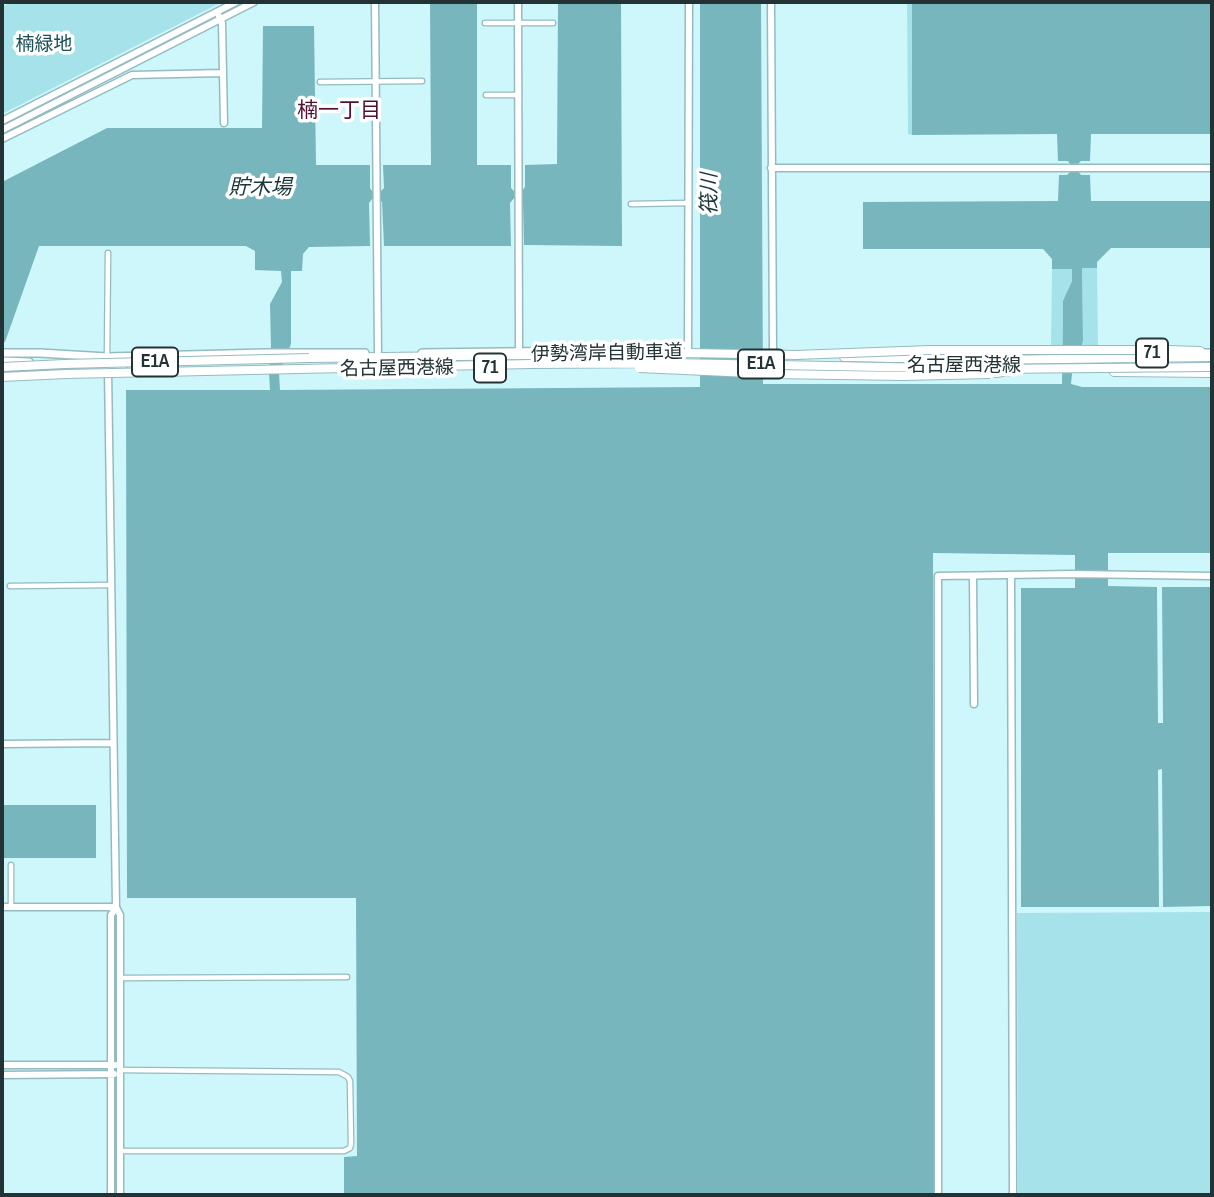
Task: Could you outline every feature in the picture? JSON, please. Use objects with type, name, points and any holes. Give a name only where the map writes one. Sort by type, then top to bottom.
[{"type":"highway","points":[[795,355],[967,349],[1168,350],[1212,354]]},
{"type":"highway","name":"伊勢湾岸自動車道","points":[[2,367],[78,363],[676,353],[989,360],[1212,354]]},
{"type":"highway","name":"伊勢湾岸自動車道","points":[[2,377],[79,373],[531,364],[670,363],[942,369],[1212,366]]},
{"type":"highway","points":[[531,364],[772,374],[915,376],[996,373],[1051,367],[1090,371],[1212,373]]},
{"type":"main road","name":"名古屋西港線","points":[[2,353],[107,357],[688,350],[1212,354]]},
{"type":"main road","name":"名古屋西港線","points":[[2,361],[108,369],[264,372],[688,364],[1212,366]]},
{"type":"street","points":[[2,121],[236,2]]},
{"type":"street","points":[[2,130],[254,2]]},
{"type":"street","points":[[375,2],[378,354]]},
{"type":"street","points":[[518,2],[519,351]]},
{"type":"street","points":[[688,350],[689,2]]},
{"type":"street","points":[[771,2],[772,351]]},
{"type":"street","points":[[217,12],[222,23],[224,123]]},
{"type":"street","points":[[485,23],[553,23]]},
{"type":"street","points":[[2,139],[132,75],[222,73]]},
{"type":"street","points":[[320,82],[422,81]]},
{"type":"street","points":[[486,95],[518,95]]},
{"type":"street","points":[[771,168],[1212,168]]},
{"type":"street","points":[[631,204],[689,203]]},
{"type":"street","points":[[108,253],[112,743],[116,907],[120,915],[120,1195]]},
{"type":"street","points":[[938,1195],[937,576],[1212,576]]},
{"type":"street","points":[[973,576],[974,704]]},
{"type":"street","points":[[1011,576],[1013,1195]]},
{"type":"street","points":[[10,586],[111,585]]},
{"type":"street","points":[[2,744],[112,743]]},
{"type":"street","points":[[11,865],[11,907]]},
{"type":"street","points":[[2,907],[116,907]]},
{"type":"street","points":[[111,1195],[111,915],[116,907]]},
{"type":"street","points":[[120,978],[347,977]]},
{"type":"street","points":[[2,1065],[111,1065],[120,1070]]},
{"type":"street","points":[[2,1075],[111,1074],[120,1070],[339,1072],[351,1081],[351,1144],[350,1148],[344,1151],[120,1151]]},
{"type":"green space","name":"楠緑地","points":[[15,2],[222,2],[2,114],[2,6]]},
{"type":"green space","points":[[907,2],[912,2],[912,135],[908,134]]},
{"type":"green space","points":[[1082,268],[1097,268],[1098,346],[1081,347]]},
{"type":"green space","points":[[1052,269],[1072,269],[1072,281],[1063,302],[1062,346],[1051,346]]},
{"type":"green space","points":[[1212,912],[1212,1195],[1018,1195],[1017,913]]},
{"type":"water","points":[[430,2],[477,2],[477,165],[511,165],[511,188],[514,191],[522,191],[525,187],[525,165],[557,164],[558,2],[621,2],[622,246],[524,245],[523,203],[520,198],[515,197],[510,203],[511,246],[384,246],[382,202],[372,199],[369,203],[370,246],[309,247],[303,254],[302,271],[291,271],[291,344],[279,373],[280,390],[700,387],[700,2],[761,2],[763,384],[1062,384],[1063,301],[1072,281],[1072,269],[1052,269],[1052,259],[1043,249],[863,249],[863,202],[1058,201],[1059,175],[1067,175],[1070,172],[1068,161],[1058,161],[1057,134],[912,135],[912,2],[1212,2],[1212,134],[1091,134],[1090,161],[1081,161],[1078,171],[1081,175],[1090,175],[1091,201],[1212,201],[1212,248],[1111,248],[1097,262],[1097,268],[1082,268],[1083,341],[1071,384],[1082,387],[1212,387],[1212,553],[1108,553],[1108,586],[1157,587],[1158,723],[1163,723],[1162,587],[1212,587],[1212,906],[1163,907],[1162,769],[1158,770],[1159,907],[1021,907],[1021,588],[1075,588],[1075,555],[933,553],[935,1195],[344,1195],[344,1157],[357,1156],[356,898],[127,898],[126,390],[270,390],[270,304],[282,282],[281,271],[255,270],[255,251],[246,246],[39,246],[5,342],[2,342],[2,182],[107,128],[262,128],[263,26],[314,26],[316,165],[370,165],[370,188],[380,192],[384,188],[383,165],[431,165]]},
{"type":"water","points":[[2,750],[4,805],[96,805],[96,858],[2,858]]},
{"type":"district","name":"楠一丁目","points":[[339,111]]},
{"type":"water label","name":"貯木場","points":[[260,188]]},
{"type":"water label","name":"筏川","points":[[710,194]]}]
